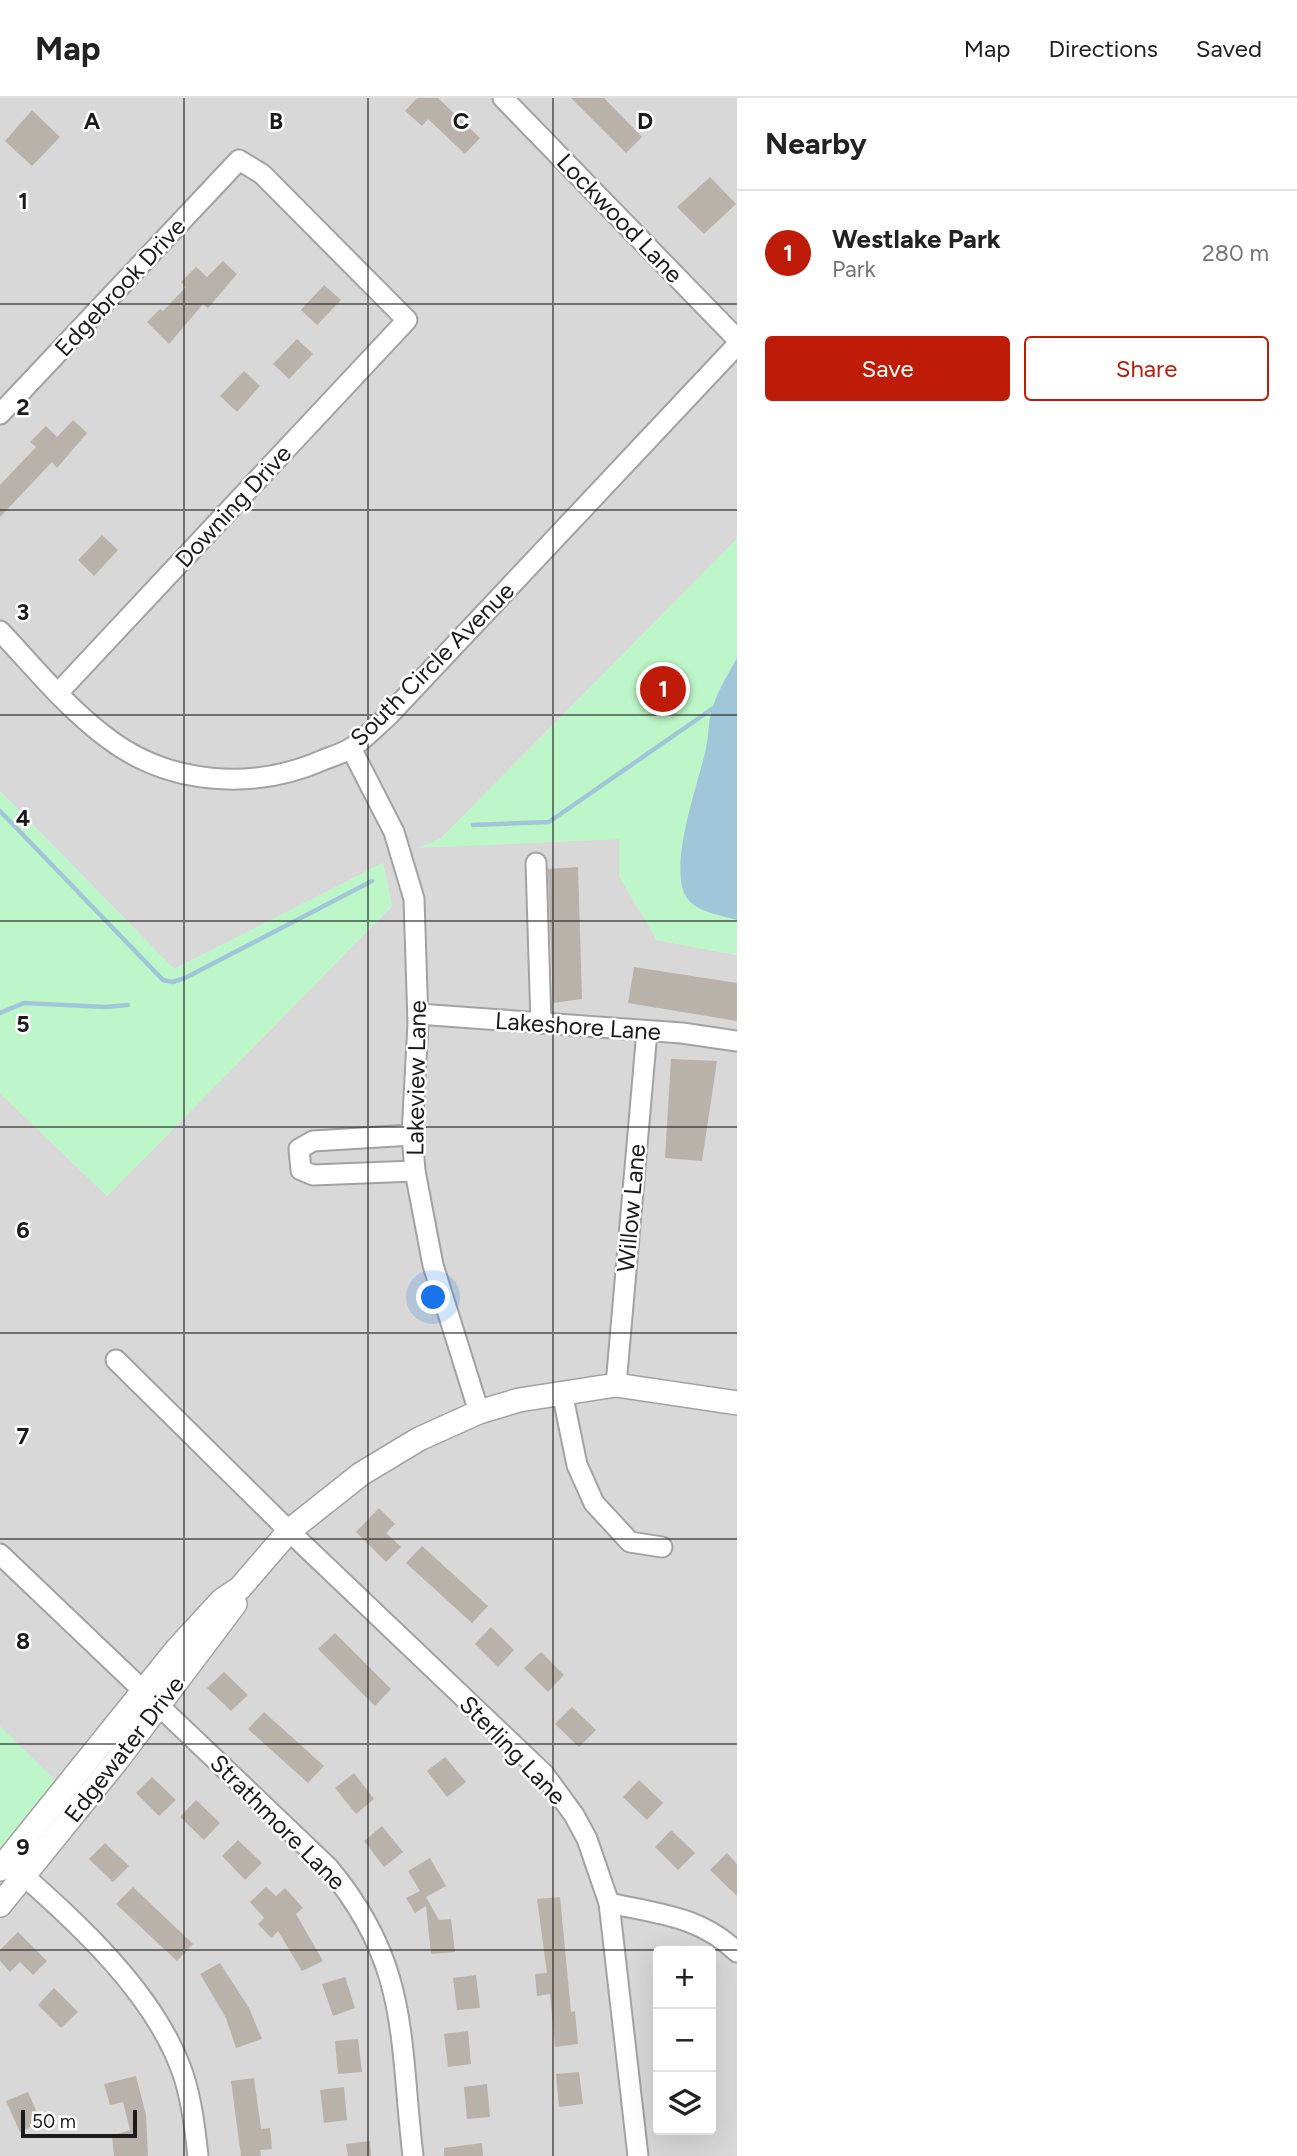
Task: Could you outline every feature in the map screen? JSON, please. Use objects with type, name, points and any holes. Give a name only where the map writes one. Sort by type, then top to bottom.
[{"type":"street","name":"Lockwood Lane","points":[[503,98],[737,339]]},
{"type":"street","name":"Edgebrook Drive","points":[[0,414],[239,160],[262,174],[407,320]]},
{"type":"street","name":"Downing Drive","points":[[58,693],[407,320]]},
{"type":"street","name":"South Circle Avenue","points":[[0,631],[58,693],[106,738],[138,757],[180,773],[227,781],[272,776],[310,766],[351,748],[389,715],[737,345]]},
{"type":"street","name":"Lakeview Lane","points":[[351,748],[394,832],[411,889],[418,1014],[412,1135],[415,1171],[433,1265],[479,1412]]},
{"type":"street","points":[[536,863],[541,1023]]},
{"type":"street","name":"Lakeshore Lane","points":[[418,1014],[647,1031],[737,1041]]},
{"type":"street","name":"Willow Lane","points":[[615,1385],[647,1031]]},
{"type":"street","points":[[412,1135],[313,1141],[299,1149],[298,1160],[301,1170],[313,1175],[415,1171]]},
{"type":"street","name":"Sterling Lane","points":[[116,1360],[289,1531],[544,1774],[573,1815],[587,1839],[609,1903],[638,2156]]},
{"type":"street","name":"Edgewater Drive","points":[[0,1905],[10,1868],[152,1698],[234,1608],[240,1588],[289,1531],[361,1474],[419,1439],[479,1412],[562,1392],[615,1385],[737,1403]]},
{"type":"street","points":[[562,1392],[577,1465],[594,1503],[630,1542],[662,1547]]},
{"type":"street","name":"Strathmore Lane","points":[[0,1554],[328,1867],[369,1923],[388,1968],[397,2003],[413,2156]]},
{"type":"street","points":[[10,1868],[121,1972],[152,2011],[169,2039],[184,2076],[193,2110],[198,2156]]},
{"type":"street","points":[[609,1903],[691,1921],[707,1928],[737,1952]]},
{"type":"shaded area","points":[[0,98],[737,98],[737,539],[440,839],[422,847],[619,839],[619,876],[657,940],[737,955],[737,2156],[0,2156],[0,1093],[107,1196],[392,906],[383,863],[174,969],[0,791]]},
{"type":"green space","points":[[737,539],[737,955],[657,940],[619,876],[619,839],[418,848],[440,839]]},
{"type":"green space","points":[[0,791],[174,969],[383,863],[392,906],[107,1196],[0,1093]]},
{"type":"green space","points":[[0,1726],[55,1780],[0,1850]]},
{"type":"water","points":[[737,658],[737,920],[698,908],[692,903],[683,890],[681,857],[687,819],[706,748],[711,711]]},
{"type":"building","points":[[417,98],[438,98],[480,138],[465,154],[428,119],[422,126],[405,111]]},
{"type":"building","points":[[571,98],[604,98],[642,137],[626,153]]},
{"type":"building","points":[[32,110],[60,137],[32,166],[5,141]]},
{"type":"building","points":[[710,177],[736,204],[704,234],[677,207]]},
{"type":"building","points":[[223,261],[237,274],[208,308],[203,304],[169,344],[147,322],[160,309],[163,311],[186,287],[181,282],[196,267],[207,277]]},
{"type":"building","points":[[324,285],[341,300],[317,325],[301,310]]},
{"type":"building","points":[[297,339],[313,354],[289,379],[273,364]]},
{"type":"building","points":[[244,371],[260,386],[237,412],[220,396]]},
{"type":"building","points":[[73,420],[87,433],[57,468],[52,462],[0,517],[0,485],[36,447],[30,442],[46,426],[57,437]]},
{"type":"building","points":[[102,535],[118,550],[94,576],[78,560]]},
{"type":"building","points":[[578,867],[582,999],[553,1003],[548,869]]},
{"type":"building","points":[[634,967],[737,983],[737,1021],[628,1003]]},
{"type":"building","points":[[671,1059],[717,1061],[702,1161],[665,1158]]},
{"type":"building","points":[[379,1508],[395,1524],[386,1533],[401,1547],[386,1562],[356,1532]]},
{"type":"building","points":[[422,1546],[488,1606],[472,1623],[406,1563]]},
{"type":"building","points":[[491,1627],[514,1650],[498,1667],[475,1644]]},
{"type":"building","points":[[335,1633],[391,1689],[375,1706],[318,1649]]},
{"type":"building","points":[[541,1652],[564,1675],[548,1692],[524,1668]]},
{"type":"building","points":[[224,1672],[248,1695],[231,1711],[207,1688]]},
{"type":"building","points":[[572,1707],[596,1730],[579,1747],[555,1724]]},
{"type":"building","points":[[264,1712],[324,1766],[308,1783],[248,1729]]},
{"type":"building","points":[[445,1757],[466,1782],[447,1797],[427,1771]]},
{"type":"building","points":[[354,1773],[374,1799],[356,1814],[335,1788]]},
{"type":"building","points":[[152,1777],[176,1800],[159,1816],[136,1793]]},
{"type":"building","points":[[639,1780],[663,1803],[647,1820],[623,1797]]},
{"type":"building","points":[[196,1800],[220,1823],[204,1840],[180,1817]]},
{"type":"building","points":[[382,1826],[403,1852],[384,1867],[364,1841]]},
{"type":"building","points":[[671,1830],[695,1853],[678,1870],[655,1847]]},
{"type":"building","points":[[238,1840],[262,1863],[245,1880],[222,1856]]},
{"type":"building","points":[[105,1843],[129,1866],[113,1882],[89,1859]]},
{"type":"building","points":[[727,1853],[737,1864],[737,1896],[710,1870]]},
{"type":"building","points":[[430,1858],[446,1886],[426,1897],[439,1920],[451,1919],[455,1952],[431,1954],[426,1906],[415,1913],[406,1898],[420,1891],[408,1871]]},
{"type":"building","points":[[133,1887],[193,1944],[177,1961],[116,1904]]},
{"type":"building","points":[[266,1887],[276,1896],[285,1888],[303,1908],[296,1914],[323,1961],[302,1971],[278,1931],[271,1938],[258,1924],[264,1918],[250,1902]]},
{"type":"building","points":[[560,1897],[571,2012],[575,2011],[578,2044],[555,2047],[550,1994],[537,1996],[535,1974],[547,1973],[537,1899]]},
{"type":"building","points":[[18,1932],[47,1961],[33,1975],[20,1962],[10,1972],[0,1961],[0,1950]]},
{"type":"building","points":[[220,1963],[249,2008],[262,2039],[236,2048],[226,2018],[200,1974]]},
{"type":"building","points":[[476,1975],[480,2008],[457,2010],[453,1978]]},
{"type":"building","points":[[345,1977],[355,2008],[333,2016],[322,1984]]},
{"type":"building","points":[[54,1988],[78,2012],[61,2028],[38,2005]]},
{"type":"building","points":[[468,2031],[471,2064],[448,2067],[444,2034]]},
{"type":"building","points":[[358,2039],[362,2072],[338,2074],[335,2041]]},
{"type":"building","points":[[579,2072],[583,2104],[559,2107],[556,2074]]},
{"type":"building","points":[[136,2076],[146,2115],[148,2156],[114,2156],[112,2136],[130,2130],[123,2102],[110,2105],[104,2084]]},
{"type":"building","points":[[254,2078],[261,2129],[270,2128],[272,2149],[260,2150],[261,2156],[241,2156],[231,2081]]},
{"type":"building","points":[[487,2084],[490,2117],[467,2119],[464,2087]]},
{"type":"building","points":[[344,2087],[347,2120],[324,2123],[320,2090]]},
{"type":"building","points":[[28,2092],[41,2122],[20,2132],[6,2101]]},
{"type":"building","points":[[370,2141],[371,2156],[348,2156],[346,2144]]},
{"type":"building","points":[[482,2143],[483,2156],[444,2156],[444,2148]]},
{"type":"waterway","points":[[473,825],[549,822],[712,709],[716,710]]},
{"type":"waterway","points":[[0,811],[163,980],[173,982],[372,881]]},
{"type":"waterway","points":[[0,1013],[24,1003],[106,1007],[128,1005]]},
{"type":"place","name":"Westlake Park","points":[[663,689]]}]
